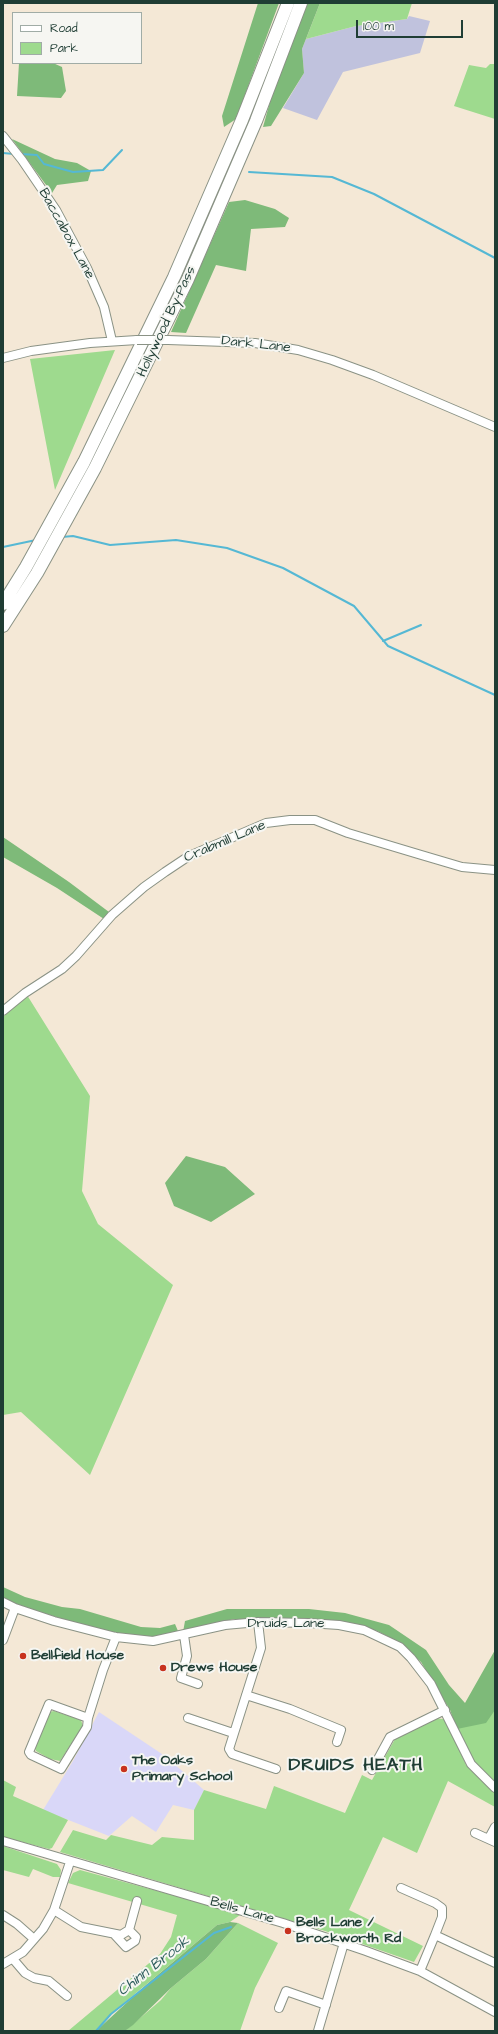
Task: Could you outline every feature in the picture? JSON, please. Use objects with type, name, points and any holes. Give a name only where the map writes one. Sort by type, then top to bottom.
[{"type":"highway","name":"Hollywood By-Pass","points":[[3,604],[26,567],[84,462],[168,291],[242,120],[288,3]]},
{"type":"highway","name":"Hollywood By-Pass","points":[[3,626],[37,573],[95,468],[188,279],[256,121],[301,3]]},
{"type":"street","name":"Baccabox Lane","points":[[3,136],[22,160],[56,210],[87,268],[104,307],[112,340]]},
{"type":"street","name":"Dark Lane","points":[[3,358],[32,351],[112,340],[255,343],[298,350],[332,360],[495,427]]},
{"type":"street","name":"Crabmill Lane","points":[[3,1011],[25,993],[62,969],[76,956],[112,915],[144,887],[190,856],[266,823],[290,820],[315,820],[348,833],[462,867],[495,870]]},
{"type":"street","name":"Druids Lane","points":[[3,1602],[15,1608],[116,1637],[153,1641],[225,1625],[258,1622],[339,1625],[364,1630],[382,1637],[400,1647],[411,1658],[431,1684],[445,1710],[464,1754],[471,1764],[495,1788]]},
{"type":"street","points":[[3,1640],[15,1608]]},
{"type":"street","points":[[258,1622],[261,1648],[229,1749],[232,1754],[276,1769]]},
{"type":"street","points":[[184,1635],[187,1656],[182,1678],[198,1684]]},
{"type":"street","points":[[88,1718],[49,1704],[29,1752],[61,1769],[87,1727],[88,1718],[103,1670],[116,1637]]},
{"type":"street","points":[[246,1695],[290,1709],[340,1730],[338,1742]]},
{"type":"street","points":[[372,1770],[390,1738],[445,1710]]},
{"type":"street","points":[[188,1718],[233,1733]]},
{"type":"street","points":[[476,1832],[492,1840],[495,1827]]},
{"type":"street","name":"Bells Lane","points":[[3,1841],[70,1862],[283,1923],[344,1943],[420,1972],[495,2012]]},
{"type":"street","points":[[3,1964],[23,1952],[43,1929],[54,1910],[70,1862]]},
{"type":"street","points":[[400,1888],[436,1903],[442,1908],[442,1917],[420,1972]]},
{"type":"street","points":[[54,1910],[81,1927],[121,1935],[129,1930],[137,1901]]},
{"type":"street","points":[[3,1915],[17,1924],[34,1939]]},
{"type":"street","points":[[114,1934],[126,1947],[132,1945],[136,1941],[136,1938],[129,1930]]},
{"type":"street","points":[[435,1936],[495,1963]]},
{"type":"street","points":[[318,2031],[344,1943]]},
{"type":"street","points":[[13,1959],[25,1972],[34,1978],[49,1981],[68,1996]]},
{"type":"street","points":[[279,2008],[286,1991],[326,2005]]},
{"type":"shaded area","points":[[409,16],[430,21],[420,53],[343,72],[317,120],[283,108],[304,73],[302,49],[306,39],[356,26],[407,19]]},
{"type":"shaded area","name":"The Oaks Primary School","points":[[99,1712],[165,1756],[204,1790],[194,1810],[173,1805],[156,1832],[132,1816],[109,1836],[43,1810],[73,1761]]},
{"type":"green space","points":[[258,3],[279,3],[236,119],[224,127],[222,116]]},
{"type":"green space","points":[[306,3],[320,3],[302,49],[304,73],[271,126],[263,127],[273,91]]},
{"type":"green space","points":[[320,3],[412,3],[407,19],[356,26],[306,39]]},
{"type":"green space","points":[[19,64],[55,64],[62,67],[66,91],[61,98],[17,96]]},
{"type":"green space","points":[[490,64],[495,64],[495,119],[454,106],[469,65],[486,68]]},
{"type":"green space","points":[[12,139],[55,159],[77,163],[91,171],[88,181],[57,185],[52,193]]},
{"type":"green space","points":[[245,200],[275,209],[289,218],[285,227],[251,229],[246,271],[216,265],[186,333],[171,332],[229,202]]},
{"type":"green space","points":[[115,350],[55,490],[30,359]]},
{"type":"green space","points":[[3,837],[69,882],[109,912],[104,919],[57,888],[3,857]]},
{"type":"green space","points":[[27,995],[90,1096],[82,1191],[98,1224],[173,1285],[90,1475],[21,1412],[3,1415],[3,1017]]},
{"type":"green space","points":[[186,1156],[225,1167],[255,1194],[211,1222],[174,1206],[165,1183]]},
{"type":"green space","points":[[3,1587],[25,1597],[62,1607],[80,1609],[141,1627],[160,1628],[175,1624],[178,1631],[162,1637],[130,1637],[79,1624],[14,1604],[3,1599]]},
{"type":"green space","points":[[227,1609],[309,1609],[345,1613],[389,1625],[426,1650],[449,1685],[465,1703],[495,1650],[495,1710],[486,1723],[457,1729],[450,1710],[421,1662],[393,1639],[377,1631],[350,1624],[309,1620],[234,1619],[183,1632],[185,1621]]},
{"type":"green space","points":[[495,1703],[495,1784],[478,1769],[457,1729]]},
{"type":"green space","points":[[54,1711],[81,1720],[83,1726],[60,1761],[50,1759],[36,1751],[34,1746],[49,1712]]},
{"type":"green space","points":[[435,1718],[443,1719],[447,1723],[466,1765],[495,1793],[495,1807],[448,1781],[417,1853],[383,1837],[349,1910],[423,1946],[414,1962],[325,1931],[60,1852],[73,1830],[106,1840],[111,1835],[152,1845],[162,1837],[194,1840],[194,1810],[204,1790],[266,1809],[274,1786],[345,1813],[362,1775],[372,1780],[395,1739]]},
{"type":"green space","points":[[3,1780],[16,1787],[13,1796],[68,1820],[52,1848],[49,1849],[3,1837]]},
{"type":"green space","points":[[3,1846],[57,1864],[61,1870],[60,1877],[53,1877],[33,1869],[29,1877],[3,1870]]},
{"type":"green space","points":[[80,1870],[240,1915],[230,1922],[217,1925],[111,2014],[96,2031],[68,2031],[160,1954],[171,1937],[177,1915],[68,1883],[73,1873]]},
{"type":"green space","points":[[230,1922],[238,1923],[206,1959],[171,1988],[133,2025],[125,2031],[96,2031],[147,1984],[217,1925]]},
{"type":"green space","points":[[238,1923],[278,1943],[255,1988],[240,2031],[125,2031],[161,2000],[171,1988],[206,1959]]},
{"type":"waterway","points":[[20,154],[37,155],[44,164],[73,172],[103,170],[122,150]]},
{"type":"waterway","points":[[3,153],[14,154]]},
{"type":"waterway","points":[[249,172],[332,177],[374,194],[495,258]]},
{"type":"waterway","points":[[62,537],[73,536],[110,545],[176,540],[227,548],[283,568],[354,606],[388,646],[495,695]]},
{"type":"waterway","points":[[3,547],[36,540]]},
{"type":"waterway","points":[[383,641],[421,625]]},
{"type":"waterway","name":"Chinn Brook","points":[[96,2031],[111,2014],[214,1933],[231,1927]]},
{"type":"place","name":"Bellfield House","points":[[23,1656]]},
{"type":"place","name":"Drews House","points":[[163,1668]]},
{"type":"place","name":"The Oaks Primary School","points":[[124,1769]]},
{"type":"place","name":"Bells Lane / Brockworth Rd","points":[[288,1931]]},
{"type":"district","name":"DRUIDS HEATH","points":[[356,1766]]}]
